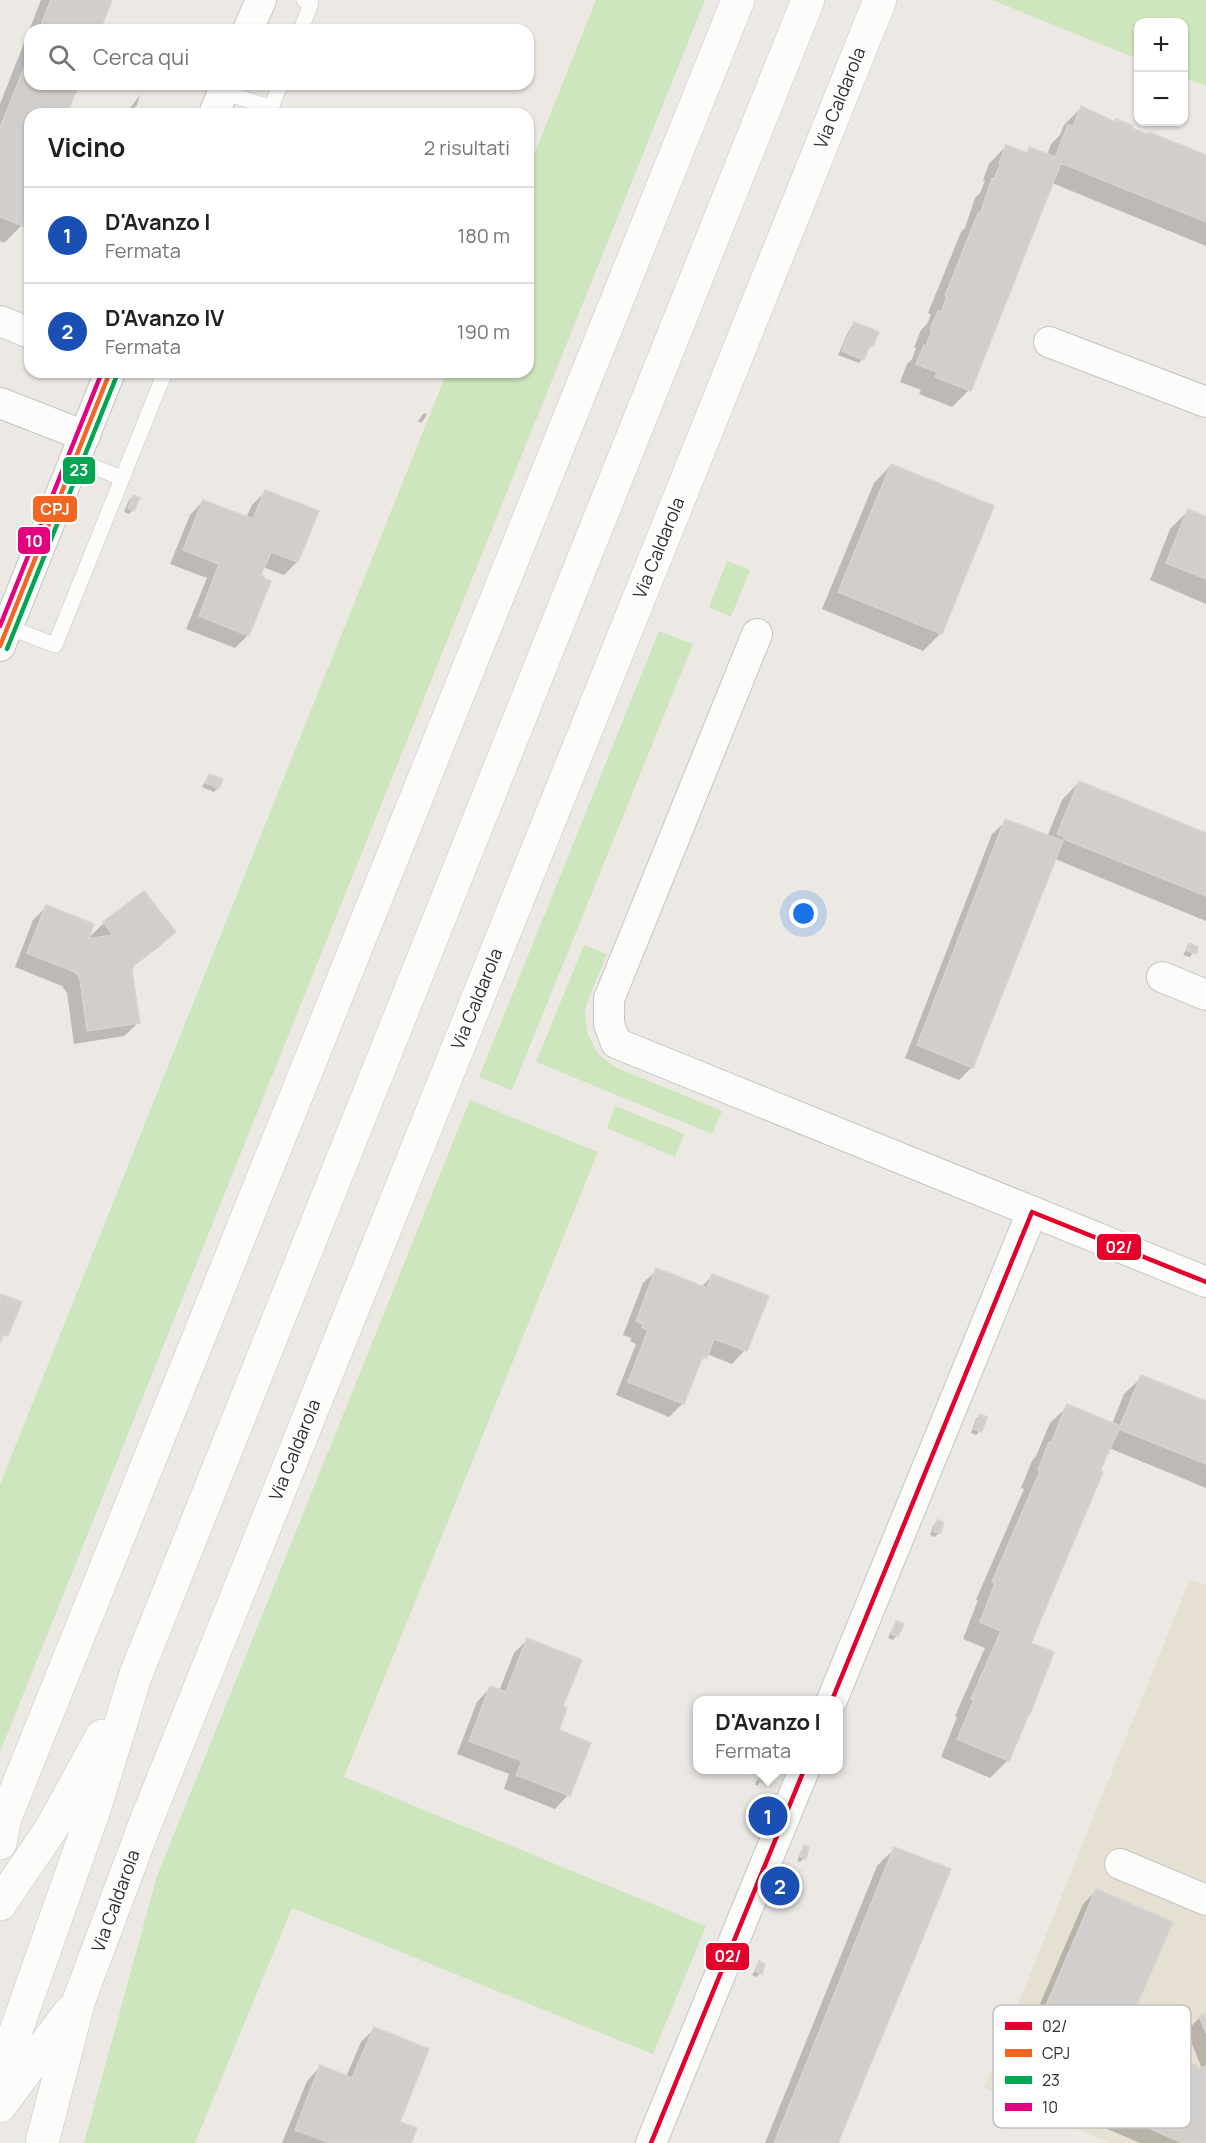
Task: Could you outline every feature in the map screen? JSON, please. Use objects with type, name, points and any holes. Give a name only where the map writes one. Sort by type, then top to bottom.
[{"type":"street","points":[[251,24],[261,0]]},
{"type":"street","points":[[0,1843],[5,1818],[738,0]]},
{"type":"street","points":[[0,2076],[95,1807],[136,1674],[808,0]]},
{"type":"street","name":"Via Caldarola","points":[[42,2143],[79,2000],[149,1813],[880,0]]},
{"type":"street","points":[[0,321],[24,331]]},
{"type":"street","points":[[1049,342],[1206,402]]},
{"type":"street","points":[[4,636],[108,378]]},
{"type":"street","points":[[0,403],[80,448]]},
{"type":"street","points":[[757,634],[609,999],[609,1024],[616,1043],[1206,1282]]},
{"type":"street","points":[[1162,978],[1206,995]]},
{"type":"street","points":[[834,1696],[1032,1212]]},
{"type":"street","points":[[0,1904],[51,1829],[136,1674]]},
{"type":"street","points":[[651,2143],[802,1774]]},
{"type":"street","points":[[1120,1864],[1206,1900]]},
{"type":"street","name":"Via Caldarola","points":[[0,2106],[79,2000]]},
{"type":"lane","points":[[303,24],[311,3],[304,0]]},
{"type":"lane","points":[[271,108],[278,90]]},
{"type":"lane","points":[[221,97],[260,108]]},
{"type":"lane","points":[[4,636],[55,645],[163,378]]},
{"type":"lane","points":[[80,448],[122,478]]},
{"type":"shaded area","points":[[1190,1579],[1206,1585],[1206,2143],[1110,2143],[1076,2128],[1191,2128],[1191,2005],[1018,2005]]},
{"type":"shaded area","points":[[993,2066],[993,2092],[984,2088]]},
{"type":"green space","points":[[596,0],[705,0],[0,1752],[0,1484],[445,378],[534,378],[534,155]]},
{"type":"green space","points":[[992,0],[1206,0],[1206,86],[1188,79],[1188,18],[1134,18],[1134,57]]},
{"type":"green space","points":[[727,561],[750,570],[731,617],[709,607]]},
{"type":"green space","points":[[659,631],[693,644],[512,1090],[479,1077]]},
{"type":"green space","points":[[584,945],[607,954],[585,1013],[588,1035],[598,1054],[615,1067],[722,1111],[712,1134],[536,1062]]},
{"type":"green space","points":[[470,1100],[598,1152],[344,1777],[706,1926],[653,2054],[292,1908],[195,2143],[84,2143],[157,1876]]},
{"type":"green space","points":[[615,1106],[684,1134],[675,1157],[607,1128]]},
{"type":"building","points":[[51,0],[112,0],[102,24],[41,24]]},
{"type":"building","points":[[24,68],[24,90],[77,90],[69,108],[24,108],[23,226],[0,217],[0,128]]},
{"type":"building","points":[[1081,106],[1115,122],[1116,119],[1149,135],[1149,132],[1206,155],[1206,222],[1061,163],[971,391],[935,377],[937,372],[916,364],[924,345],[926,346],[938,311],[941,312],[947,297],[945,296],[978,213],[980,214],[992,178],[994,179],[1001,163],[999,163],[1006,145],[1027,153],[1030,147],[1055,157],[1068,125],[1073,127]]},
{"type":"building","points":[[854,322],[879,332],[864,360],[842,351]]},
{"type":"building","points":[[891,464],[994,506],[942,634],[838,592]]},
{"type":"building","points":[[265,490],[319,511],[298,562],[271,552],[261,575],[271,581],[249,636],[199,616],[219,564],[183,550],[203,500],[253,519]]},
{"type":"building","points":[[133,495],[140,498],[134,511],[128,508]]},
{"type":"building","points":[[1188,509],[1206,517],[1206,579],[1166,563]]},
{"type":"building","points":[[209,774],[223,779],[219,788],[205,783]]},
{"type":"building","points":[[1079,781],[1206,833],[1206,896],[1064,839],[1065,837],[1057,834]]},
{"type":"building","points":[[1005,819],[1063,841],[973,1068],[917,1045]]},
{"type":"building","points":[[144,891],[176,932],[135,963],[132,971],[140,1023],[87,1031],[80,979],[75,972],[27,953],[46,905],[94,924],[88,939],[113,935],[103,922]]},
{"type":"building","points":[[1189,943],[1198,947],[1196,954],[1186,950]]},
{"type":"building","points":[[656,1268],[707,1288],[712,1274],[769,1296],[747,1351],[714,1339],[707,1358],[703,1356],[684,1404],[628,1382],[648,1330],[636,1321]]},
{"type":"building","points":[[0,1294],[22,1302],[8,1336],[3,1335],[0,1343]]},
{"type":"building","points":[[1141,1375],[1206,1401],[1206,1464],[1119,1429],[1031,1643],[1054,1652],[1009,1761],[957,1739],[974,1700],[971,1699],[1001,1631],[980,1622],[995,1583],[992,1582],[1040,1471],[1038,1470],[1049,1442],[1051,1443],[1067,1404],[1120,1426]]},
{"type":"building","points":[[980,1414],[987,1417],[982,1432],[974,1429]]},
{"type":"building","points":[[937,1520],[944,1522],[940,1533],[933,1531]]},
{"type":"building","points":[[896,1621],[904,1624],[898,1636],[891,1634]]},
{"type":"building","points":[[527,1638],[582,1660],[563,1706],[567,1708],[559,1730],[591,1743],[570,1796],[516,1775],[522,1761],[469,1741],[490,1686],[506,1692]]},
{"type":"building","points":[[761,1774],[767,1774],[763,1783],[758,1779]]},
{"type":"building","points":[[804,1845],[809,1847],[806,1859],[800,1857]]},
{"type":"building","points":[[894,1847],[951,1869],[838,2143],[774,2143]]},
{"type":"building","points":[[1096,1889],[1173,1922],[1137,2005],[1046,2005]]},
{"type":"building","points":[[759,1961],[765,1964],[762,1974],[755,1971]]},
{"type":"building","points":[[1206,2013],[1206,2033],[1199,2016]]},
{"type":"building","points":[[374,2027],[429,2049],[400,2122],[417,2128],[411,2143],[330,2143],[295,2130],[320,2065],[352,2078]]},
{"type":"building","points":[[1191,2063],[1198,2069],[1206,2066],[1206,2143],[1183,2143],[1149,2128],[1191,2128]]},
{"type":"transit line","name":"10","points":[[0,626],[100,378]]},
{"type":"transit line","name":"CPJ","points":[[0,646],[108,378]]},
{"type":"transit line","name":"23","points":[[7,649],[116,378]]},
{"type":"transit line","name":"02/","points":[[1032,1212],[1206,1282]]},
{"type":"transit line","name":"02/","points":[[834,1696],[1032,1212]]},
{"type":"transit line","name":"02/","points":[[651,2143],[802,1774]]},
{"type":"place","name":"D'Avanzo I","points":[[768,1816]]},
{"type":"place","name":"D'Avanzo IV","points":[[780,1886]]}]
